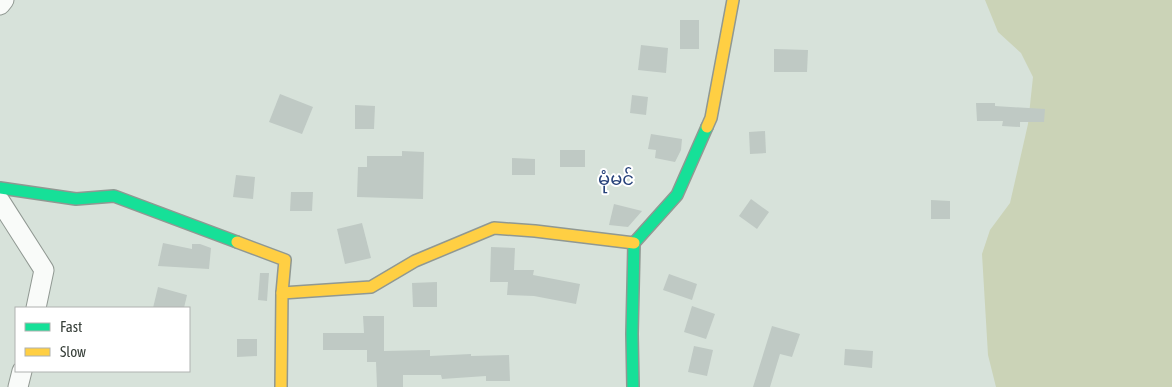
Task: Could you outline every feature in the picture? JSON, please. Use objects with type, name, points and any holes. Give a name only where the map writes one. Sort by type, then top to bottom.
[{"type":"street","points":[[0,5],[4,0]]},
{"type":"street","points":[[633,387],[634,243],[676,196],[711,118],[733,0]]},
{"type":"street","points":[[0,188],[76,199],[114,196],[285,260],[282,293],[281,387]]},
{"type":"street","points":[[0,201],[44,270],[36,307]]},
{"type":"street","points":[[282,293],[371,287],[415,261],[494,228],[634,243]]},
{"type":"street","points":[[18,387],[22,372]]},
{"type":"green space","points":[[985,0],[1172,0],[1172,387],[996,387],[988,355],[982,254],[990,230],[1010,203],[1028,124],[1033,77],[1021,53],[998,32]]},
{"type":"building","points":[[680,20],[699,20],[699,49],[680,49]]},
{"type":"building","points":[[641,45],[668,48],[666,73],[638,70]]},
{"type":"building","points":[[774,49],[808,50],[807,72],[774,72]]},
{"type":"building","points":[[280,94],[313,107],[302,134],[269,122]]},
{"type":"building","points":[[632,95],[648,97],[646,115],[630,113]]},
{"type":"building","points":[[976,103],[995,103],[995,106],[1045,109],[1044,122],[1020,122],[1020,127],[1002,126],[1003,121],[977,121]]},
{"type":"building","points":[[355,105],[375,106],[374,129],[355,129]]},
{"type":"building","points":[[765,131],[766,153],[750,154],[749,132]]},
{"type":"building","points":[[651,134],[682,139],[681,150],[675,162],[655,158],[656,150],[648,149]]},
{"type":"building","points":[[560,150],[585,150],[585,167],[560,167]]},
{"type":"building","points":[[402,151],[424,152],[423,199],[357,197],[358,167],[367,167],[367,156],[402,156]]},
{"type":"building","points":[[512,158],[535,159],[535,175],[512,175]]},
{"type":"building","points":[[236,175],[255,177],[253,199],[233,197]]},
{"type":"building","points":[[291,192],[313,192],[312,211],[290,211]]},
{"type":"building","points":[[751,199],[769,212],[757,229],[739,216]]},
{"type":"building","points":[[931,200],[950,201],[950,219],[931,219]]},
{"type":"building","points":[[614,204],[642,211],[628,227],[609,225]]},
{"type":"building","points":[[362,223],[371,258],[345,264],[337,229]]},
{"type":"building","points":[[163,243],[192,249],[192,244],[200,244],[211,248],[209,269],[158,266]]},
{"type":"building","points":[[491,247],[515,248],[514,270],[534,270],[533,275],[580,284],[576,304],[534,296],[507,295],[508,282],[490,282]]},
{"type":"building","points":[[260,273],[269,273],[267,301],[258,300]]},
{"type":"building","points":[[669,274],[697,284],[692,300],[663,290]]},
{"type":"building","points":[[437,282],[437,307],[413,307],[412,283]]},
{"type":"building","points":[[158,287],[187,295],[184,307],[153,307]]},
{"type":"building","points":[[692,306],[715,314],[706,339],[684,332]]},
{"type":"building","points":[[363,316],[384,316],[384,351],[430,350],[430,356],[509,355],[510,381],[486,381],[486,376],[442,379],[441,375],[403,375],[403,387],[377,387],[376,362],[367,362],[367,350],[323,350],[323,333],[364,333]]},
{"type":"building","points":[[772,326],[800,334],[792,357],[780,354],[770,387],[753,387]]},
{"type":"building","points":[[237,339],[257,339],[257,356],[237,357]]},
{"type":"building","points":[[694,346],[713,350],[707,376],[688,372]]},
{"type":"building","points":[[845,349],[873,351],[872,368],[844,365]]},
{"type":"traffic: fast","points":[[633,387],[634,243],[677,195],[707,127]]},
{"type":"traffic: fast","points":[[0,188],[76,199],[114,196],[237,242]]},
{"type":"traffic: slow","points":[[707,127],[711,118],[733,0]]},
{"type":"traffic: slow","points":[[282,293],[371,287],[415,261],[494,228],[634,243]]},
{"type":"traffic: slow","points":[[237,242],[285,260],[282,293],[281,387]]},
{"type":"district","name":"မုံမင်","points":[[616,179]]}]
